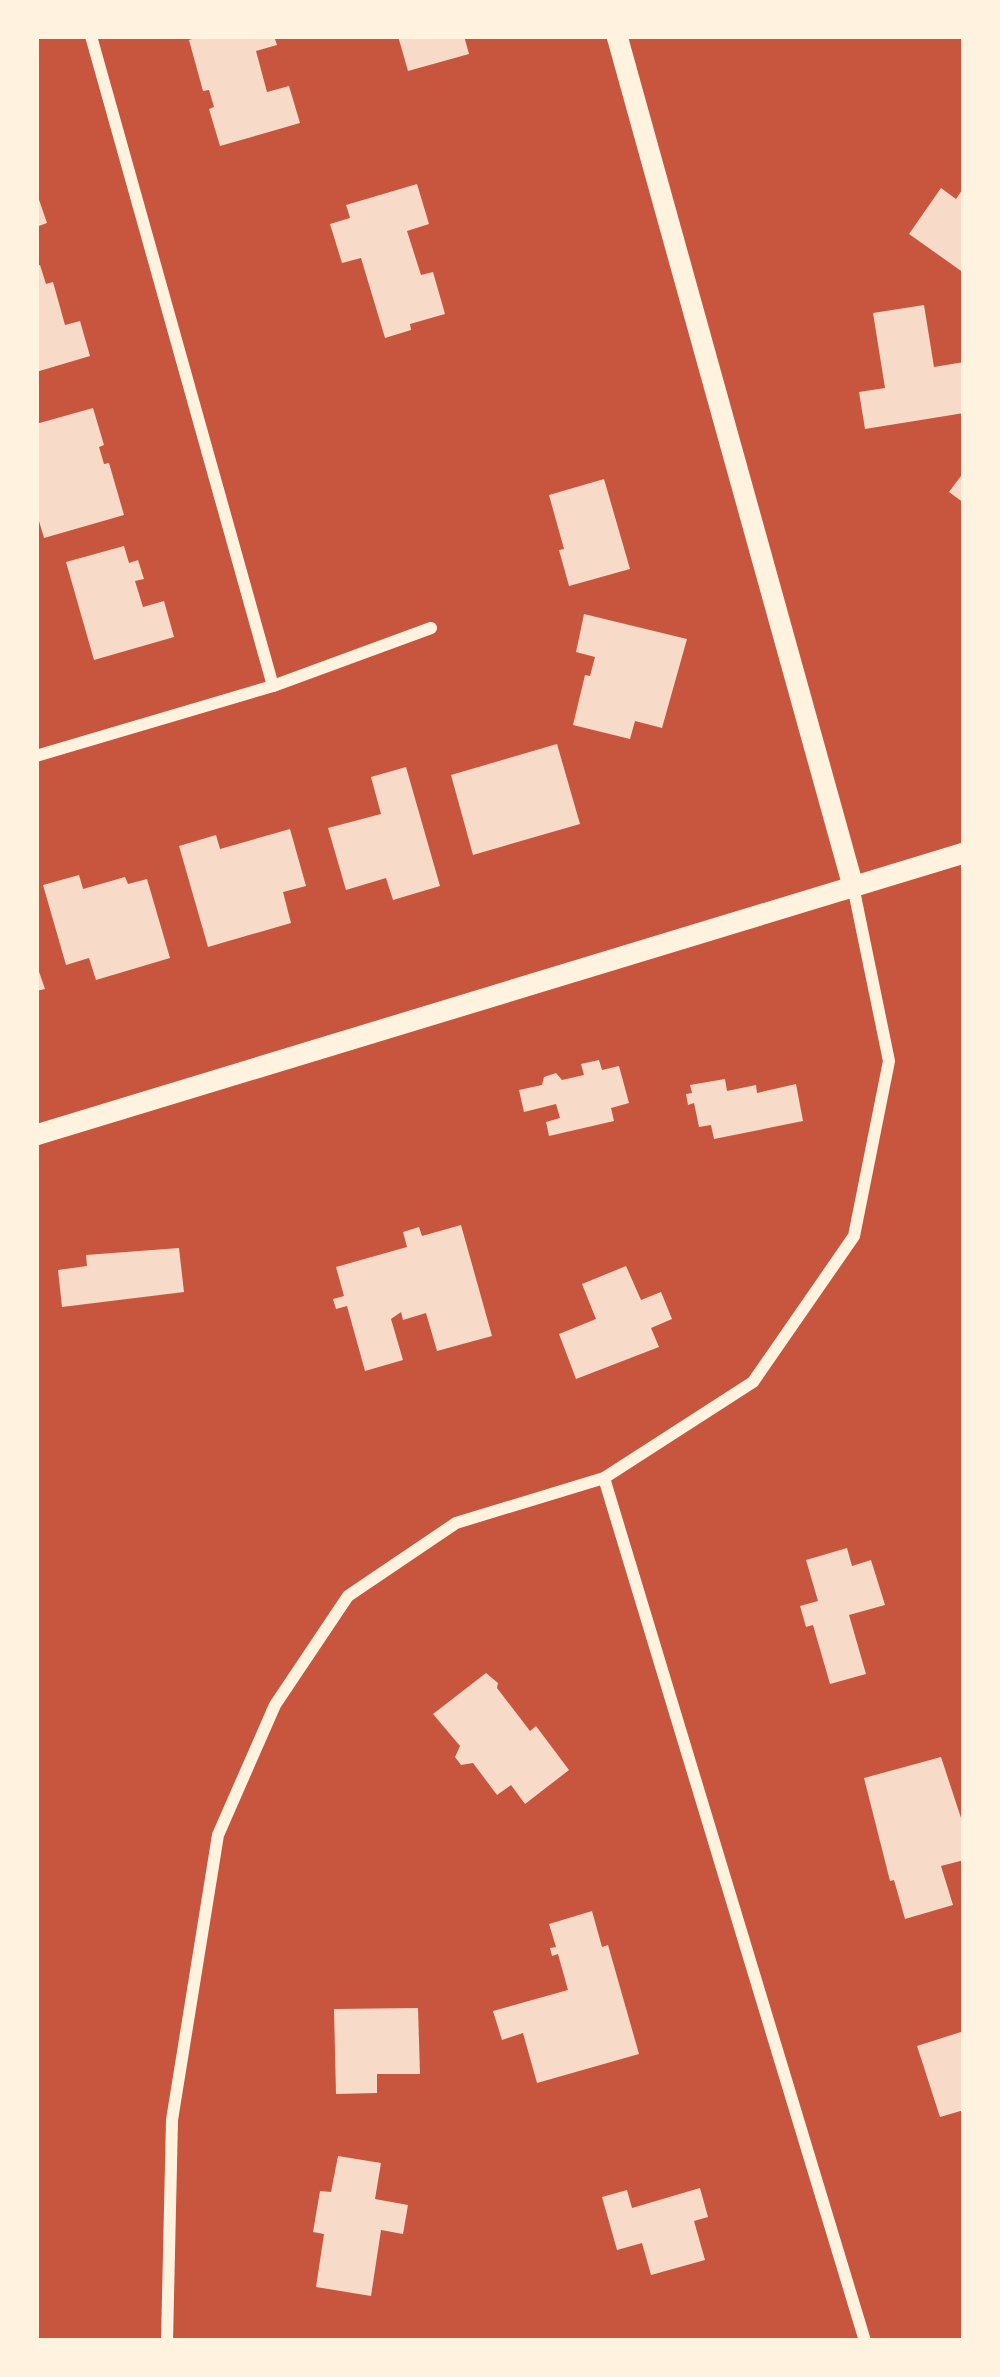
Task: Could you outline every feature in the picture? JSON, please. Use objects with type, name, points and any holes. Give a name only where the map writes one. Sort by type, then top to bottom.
[{"type":"street","points":[[92,36],[273,686]]},
{"type":"street","points":[[167,2341],[172,2120],[218,1835],[275,1705],[348,1596],[456,1523],[604,1478],[754,1382],[854,1235],[889,1061],[854,886],[617,36]]},
{"type":"street","points":[[36,756],[273,686],[431,628]]},
{"type":"street","points":[[36,1135],[964,853]]},
{"type":"street","points":[[604,1478],[865,2341]]},
{"type":"building","points":[[274,36],[277,45],[256,51],[267,92],[289,86],[300,123],[220,146],[209,109],[214,107],[209,90],[203,91],[189,40]]},
{"type":"building","points":[[398,36],[464,36],[469,54],[408,71]]},
{"type":"building","points":[[417,184],[429,224],[407,231],[421,275],[433,272],[445,314],[410,324],[411,330],[385,338],[361,258],[342,263],[330,224],[350,218],[346,205]]},
{"type":"building","points":[[964,187],[964,273],[909,234],[941,188],[956,199]]},
{"type":"building","points":[[36,191],[47,223],[36,227]]},
{"type":"building","points":[[40,265],[46,284],[53,282],[65,325],[80,321],[90,356],[36,372],[36,266]]},
{"type":"building","points":[[924,305],[934,367],[964,362],[964,413],[865,429],[859,392],[885,388],[873,313]]},
{"type":"building","points":[[93,408],[104,445],[99,447],[104,464],[109,463],[124,515],[44,538],[36,511],[36,424]]},
{"type":"building","points":[[964,472],[964,503],[949,492]]},
{"type":"building","points":[[604,479],[630,569],[569,586],[549,495]]},
{"type":"building","points":[[124,546],[129,563],[138,560],[144,579],[135,581],[143,607],[164,601],[174,637],[94,660],[66,562]]},
{"type":"building","points":[[584,614],[687,639],[662,728],[635,721],[630,739],[573,725],[585,675],[590,676],[595,657],[576,652]]},
{"type":"building","points":[[557,744],[580,824],[473,855],[451,775]]},
{"type":"building","points":[[406,767],[440,886],[393,900],[386,878],[346,890],[328,828],[381,814],[371,777]]},
{"type":"building","points":[[290,829],[306,886],[283,892],[291,923],[208,947],[179,846],[216,835],[220,849]]},
{"type":"building","points":[[79,875],[83,889],[125,877],[128,884],[147,879],[170,958],[96,980],[89,958],[66,965],[43,885]]},
{"type":"building","points":[[36,963],[45,989],[36,991]]},
{"type":"building","points":[[599,1060],[602,1070],[619,1066],[629,1103],[611,1108],[614,1121],[549,1136],[546,1122],[560,1118],[556,1104],[524,1112],[519,1090],[542,1085],[544,1077],[556,1073],[562,1080],[584,1075],[581,1064]]},
{"type":"building","points":[[725,1079],[727,1091],[756,1085],[757,1093],[796,1084],[803,1121],[714,1139],[711,1125],[699,1127],[694,1103],[688,1105],[686,1094],[692,1093],[690,1085]]},
{"type":"building","points":[[461,1225],[492,1336],[437,1351],[426,1313],[403,1320],[401,1312],[391,1319],[403,1360],[365,1371],[347,1306],[336,1309],[333,1299],[344,1296],[336,1267],[407,1247],[403,1232],[419,1227],[422,1236]]},
{"type":"building","points":[[179,1248],[184,1292],[62,1307],[58,1270],[87,1266],[86,1255]]},
{"type":"building","points":[[626,1266],[641,1300],[661,1292],[672,1319],[651,1328],[659,1347],[576,1379],[559,1334],[596,1319],[582,1284]]},
{"type":"building","points":[[847,1548],[852,1566],[871,1560],[885,1605],[849,1615],[866,1674],[830,1684],[813,1625],[806,1627],[800,1606],[818,1601],[806,1560]]},
{"type":"building","points":[[486,1673],[530,1731],[536,1726],[569,1770],[525,1804],[511,1785],[497,1795],[473,1763],[461,1765],[455,1757],[460,1746],[433,1714]]},
{"type":"building","points":[[941,1757],[964,1827],[964,1860],[941,1866],[953,1905],[905,1919],[894,1880],[890,1881],[864,1778]]},
{"type":"building","points":[[592,1911],[602,1947],[608,1945],[639,2054],[537,2083],[523,2033],[502,2040],[493,2011],[568,1990],[558,1954],[552,1956],[550,1948],[556,1947],[549,1924]]},
{"type":"building","points":[[418,2008],[420,2074],[377,2074],[377,2093],[336,2094],[334,2009]]},
{"type":"building","points":[[964,2031],[964,2110],[940,2117],[917,2046]]},
{"type":"building","points":[[338,2156],[381,2163],[375,2199],[408,2205],[403,2234],[381,2230],[371,2296],[316,2287],[324,2234],[313,2232],[320,2191],[331,2192]]},
{"type":"building","points":[[700,2188],[708,2217],[694,2221],[705,2260],[651,2275],[642,2243],[617,2250],[602,2197],[627,2190],[632,2208]]}]
